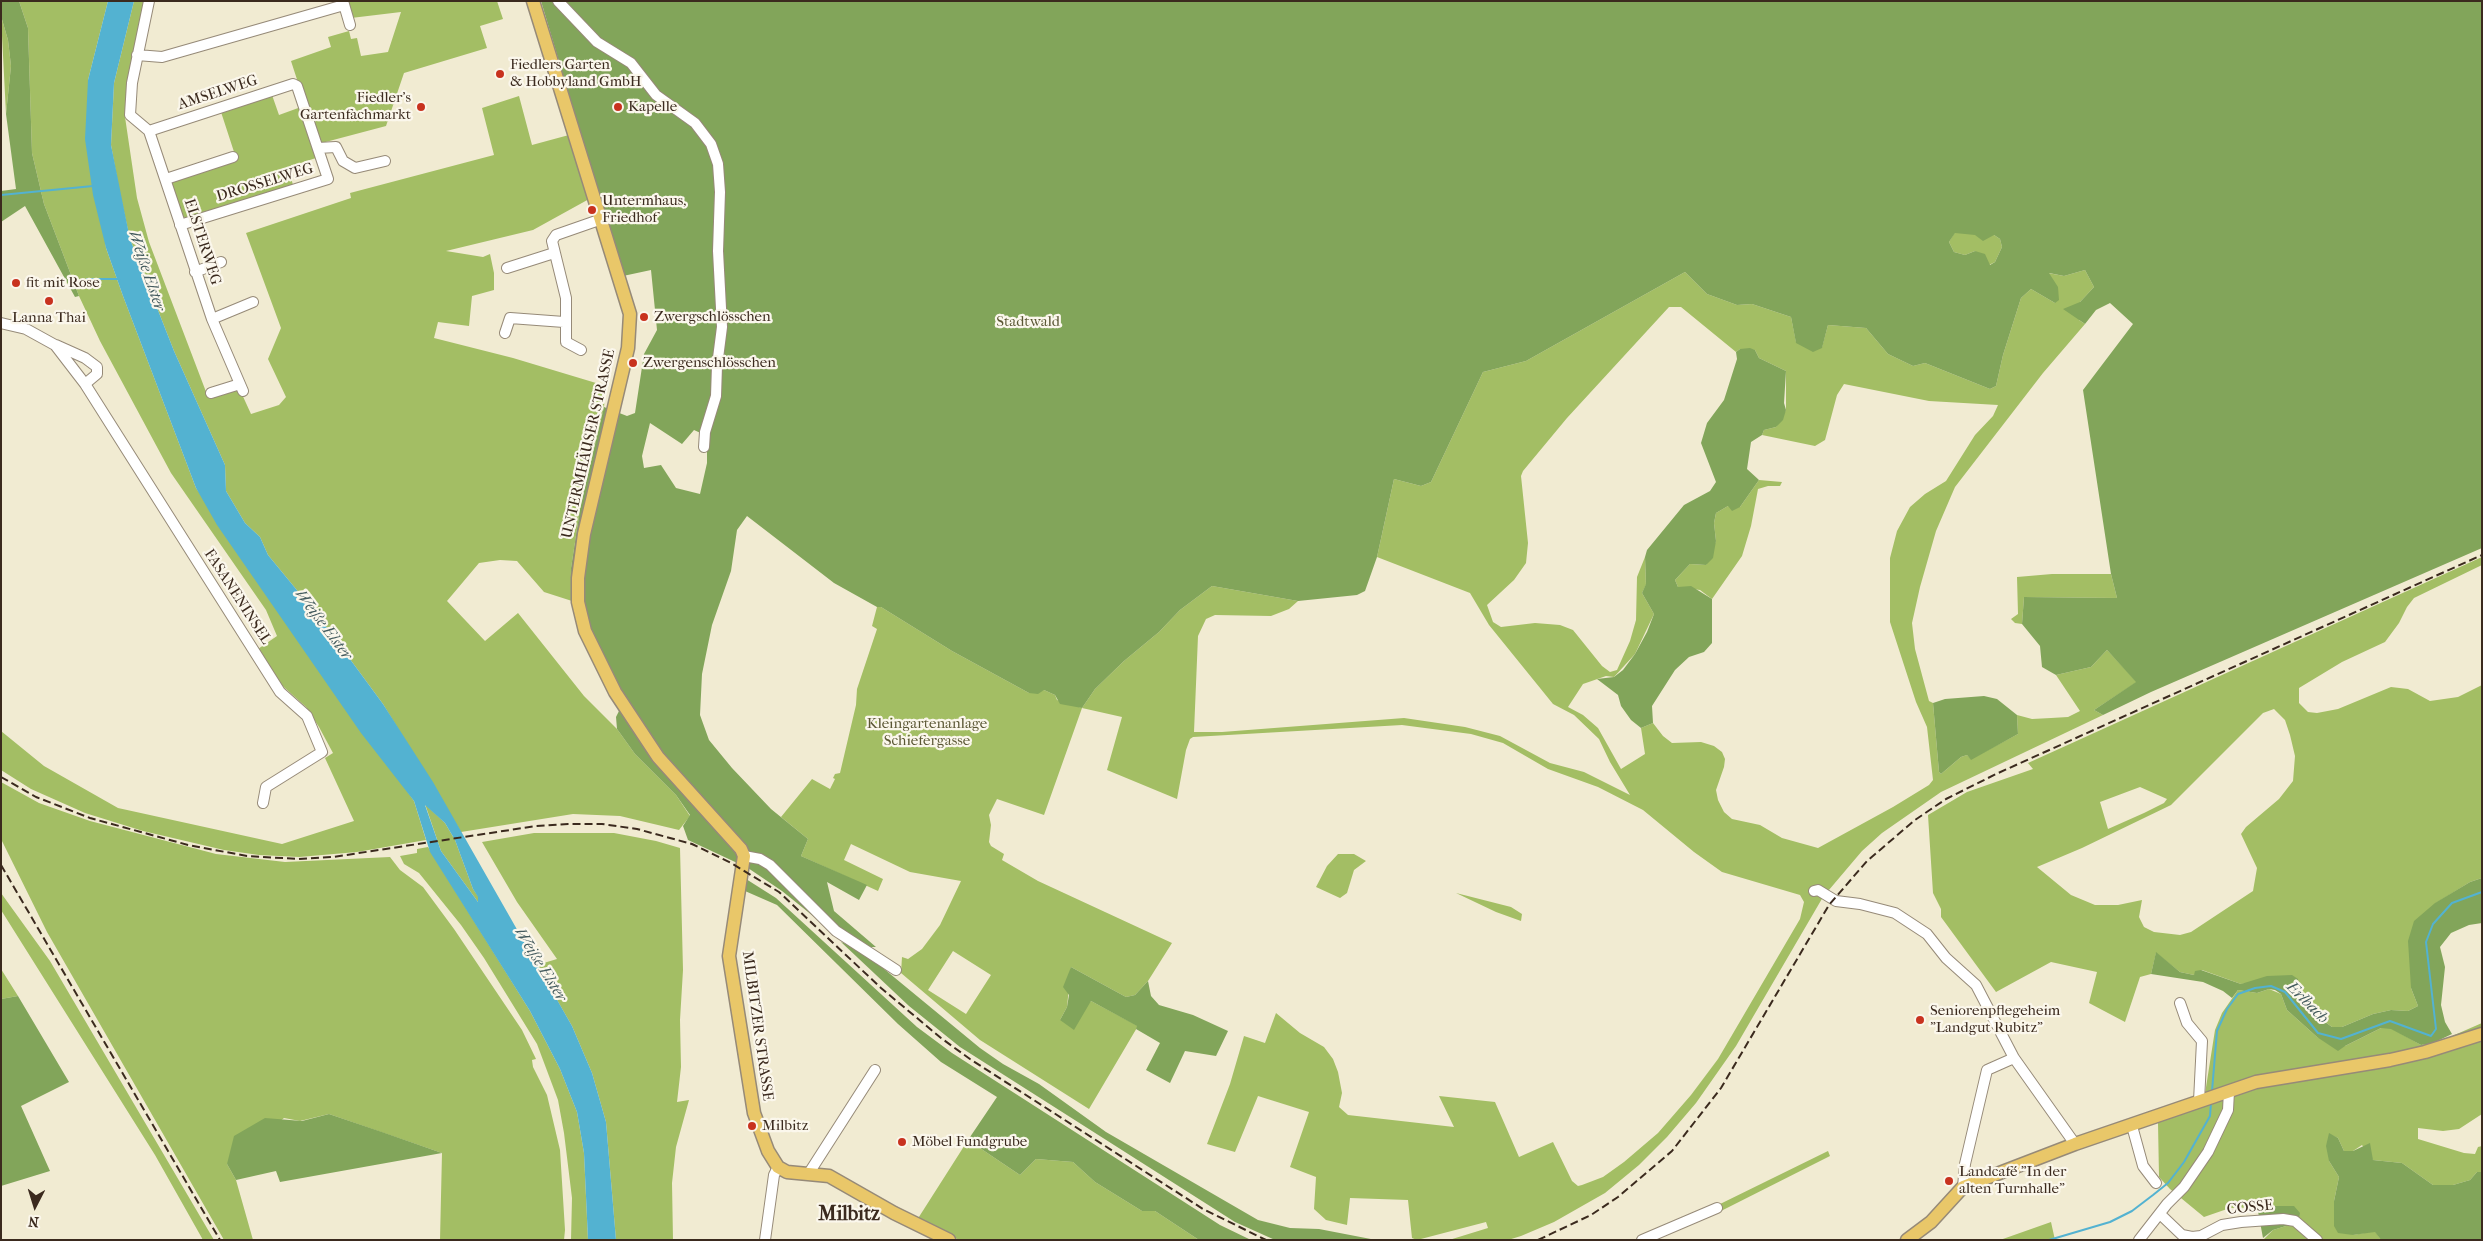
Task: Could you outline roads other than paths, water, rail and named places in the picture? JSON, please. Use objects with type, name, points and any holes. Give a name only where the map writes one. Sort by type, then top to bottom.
[{"type":"main road","name":"UNTERMHÄUSER STRASSE","points":[[533,1],[583,159],[599,220],[630,314],[628,348],[584,534],[578,578],[578,602],[583,624],[615,692],[658,757],[741,849],[744,856]]},
{"type":"main road","name":"MILBITZER STRASSE","points":[[744,856],[729,956],[754,1113],[768,1151],[778,1167]]},
{"type":"main road","points":[[1907,1240],[1931,1222],[1963,1187],[2075,1144],[2132,1126],[2223,1092],[2276,1078],[2390,1060],[2425,1052],[2482,1034]]},
{"type":"main road","points":[[778,1167],[787,1172],[829,1176],[841,1181],[894,1213],[949,1240]]},
{"type":"street","points":[[149,1],[132,83],[130,115],[149,131]]},
{"type":"street","points":[[558,1],[580,27],[597,42],[631,63],[656,95],[696,123],[711,144],[715,157],[720,192],[718,251],[722,327],[716,366],[716,396],[704,447]]},
{"type":"street","points":[[137,55],[162,57],[344,3],[350,25]]},
{"type":"street","name":"AMSELWEG","points":[[149,131],[293,84],[297,86]]},
{"type":"street","name":"DROSSELWEG","points":[[180,225],[328,179],[297,86]]},
{"type":"street","name":"ELSTERWEG","points":[[149,131],[195,272],[212,319],[241,388],[210,393]]},
{"type":"street","name":"DROSSELWEG","points":[[318,148],[336,146],[343,161],[355,168],[384,161]]},
{"type":"street","points":[[166,180],[233,157]]},
{"type":"street","points":[[581,350],[566,342],[564,322],[566,298],[552,241],[556,235],[599,220]]},
{"type":"street","points":[[507,268],[554,254]]},
{"type":"street","points":[[195,272],[221,262]]},
{"type":"street","points":[[212,319],[252,302]]},
{"type":"street","points":[[505,333],[508,316],[564,322]]},
{"type":"street","name":"FASANENINSEL","points":[[1,323],[26,329],[55,345],[85,358],[97,367],[97,374],[85,384]]},
{"type":"street","name":"FASANENINSEL","points":[[55,345],[85,384],[280,692],[307,716],[322,752],[266,786],[263,803]]},
{"type":"street","points":[[744,856],[760,859],[770,865],[836,931],[896,970]]},
{"type":"street","points":[[1814,892],[1818,890],[1836,901],[1860,904],[1894,914],[1927,934],[1946,958],[1976,985],[2014,1058],[2075,1144]]},
{"type":"street","points":[[2180,1003],[2187,1022],[2202,1041],[2201,1100]]},
{"type":"street","points":[[1963,1187],[1966,1164],[1987,1070],[2014,1058]]},
{"type":"street","points":[[809,1173],[875,1070]]},
{"type":"street","points":[[2139,1240],[2184,1187],[2212,1144],[2228,1110],[2223,1092]]},
{"type":"street","points":[[2132,1126],[2143,1166],[2156,1183]]},
{"type":"street","points":[[765,1240],[774,1175],[778,1167]]},
{"type":"street","points":[[1642,1240],[1717,1208]]},
{"type":"street","name":"COSSE","points":[[2160,1214],[2182,1235],[2192,1237],[2232,1223],[2283,1219],[2295,1221],[2317,1240]]},
{"type":"water","name":"Weiße Elster","points":[[108,1],[134,1],[114,83],[111,145],[130,239],[174,351],[225,465],[226,491],[245,523],[260,537],[268,555],[319,617],[383,704],[433,782],[572,1026],[592,1073],[606,1122],[616,1240],[588,1240],[584,1153],[577,1112],[560,1069],[530,1011],[430,852],[414,801],[361,733],[217,525],[196,488],[106,248],[93,195],[85,139],[88,80]],"holes":[[[425,805],[445,823],[455,840],[473,889],[478,897],[478,902],[441,851]]]},
{"type":"waterway","points":[[1,195],[93,186]]},
{"type":"waterway","points":[[87,279],[120,279]]},
{"type":"waterway","name":"Erlbach","points":[[2212,1091],[2217,1031],[2227,1009],[2238,994],[2255,988],[2271,986],[2285,992],[2318,1033],[2341,1039],[2390,1021],[2431,1036],[2436,1029],[2426,942],[2433,924],[2452,903],[2482,892]]},
{"type":"waterway","name":"Erlbach","points":[[2049,1240],[2110,1222],[2132,1211],[2168,1183],[2184,1162],[2210,1116],[2211,1103]]},
{"type":"railway","points":[[1538,1240],[1591,1215],[1618,1197],[1672,1151],[1721,1088],[1829,905],[1867,861],[1915,820],[1946,799],[1996,774],[2482,555]]},
{"type":"railway","points":[[1,777],[36,797],[90,818],[188,845],[247,856],[298,859],[333,857],[536,826],[568,824],[602,824],[637,829],[692,844],[731,863],[779,892],[881,988],[941,1038],[970,1059],[1203,1209],[1266,1240]]},
{"type":"railway","points":[[1,865],[220,1240]]},
{"type":"place","name":"Fiedlers Garten & Hobbyland GmbH","points":[[500,74]]},
{"type":"place","name":"Fiedler's Gartenfachmarkt","points":[[421,107]]},
{"type":"place","name":"Kapelle","points":[[618,107]]},
{"type":"place","name":"Untermhaus, Friedhof","points":[[592,210]]},
{"type":"place","name":"fit mit Rose","points":[[16,283]]},
{"type":"place","name":"Lanna Thai","points":[[49,301]]},
{"type":"place","name":"Zwergschlösschen","points":[[644,317]]},
{"type":"place","name":"Zwergenschlösschen","points":[[633,363]]},
{"type":"place","name":"Seniorenpflegeheim \"Landgut Rubitz\"","points":[[1920,1020]]},
{"type":"place","name":"Milbitz","points":[[752,1126]]},
{"type":"place","name":"Möbel Fundgrube","points":[[902,1142]]},
{"type":"place","name":"Landcafé \"In der alten Turnhalle\"","points":[[1949,1181]]},
{"type":"district","name":"Milbitz","points":[[849,1215]]},
{"type":"park label","name":"Stadtwald","points":[[1028,322]]},
{"type":"park label","name":"Kleingartenanlage Schiefergasse","points":[[927,732]]}]
